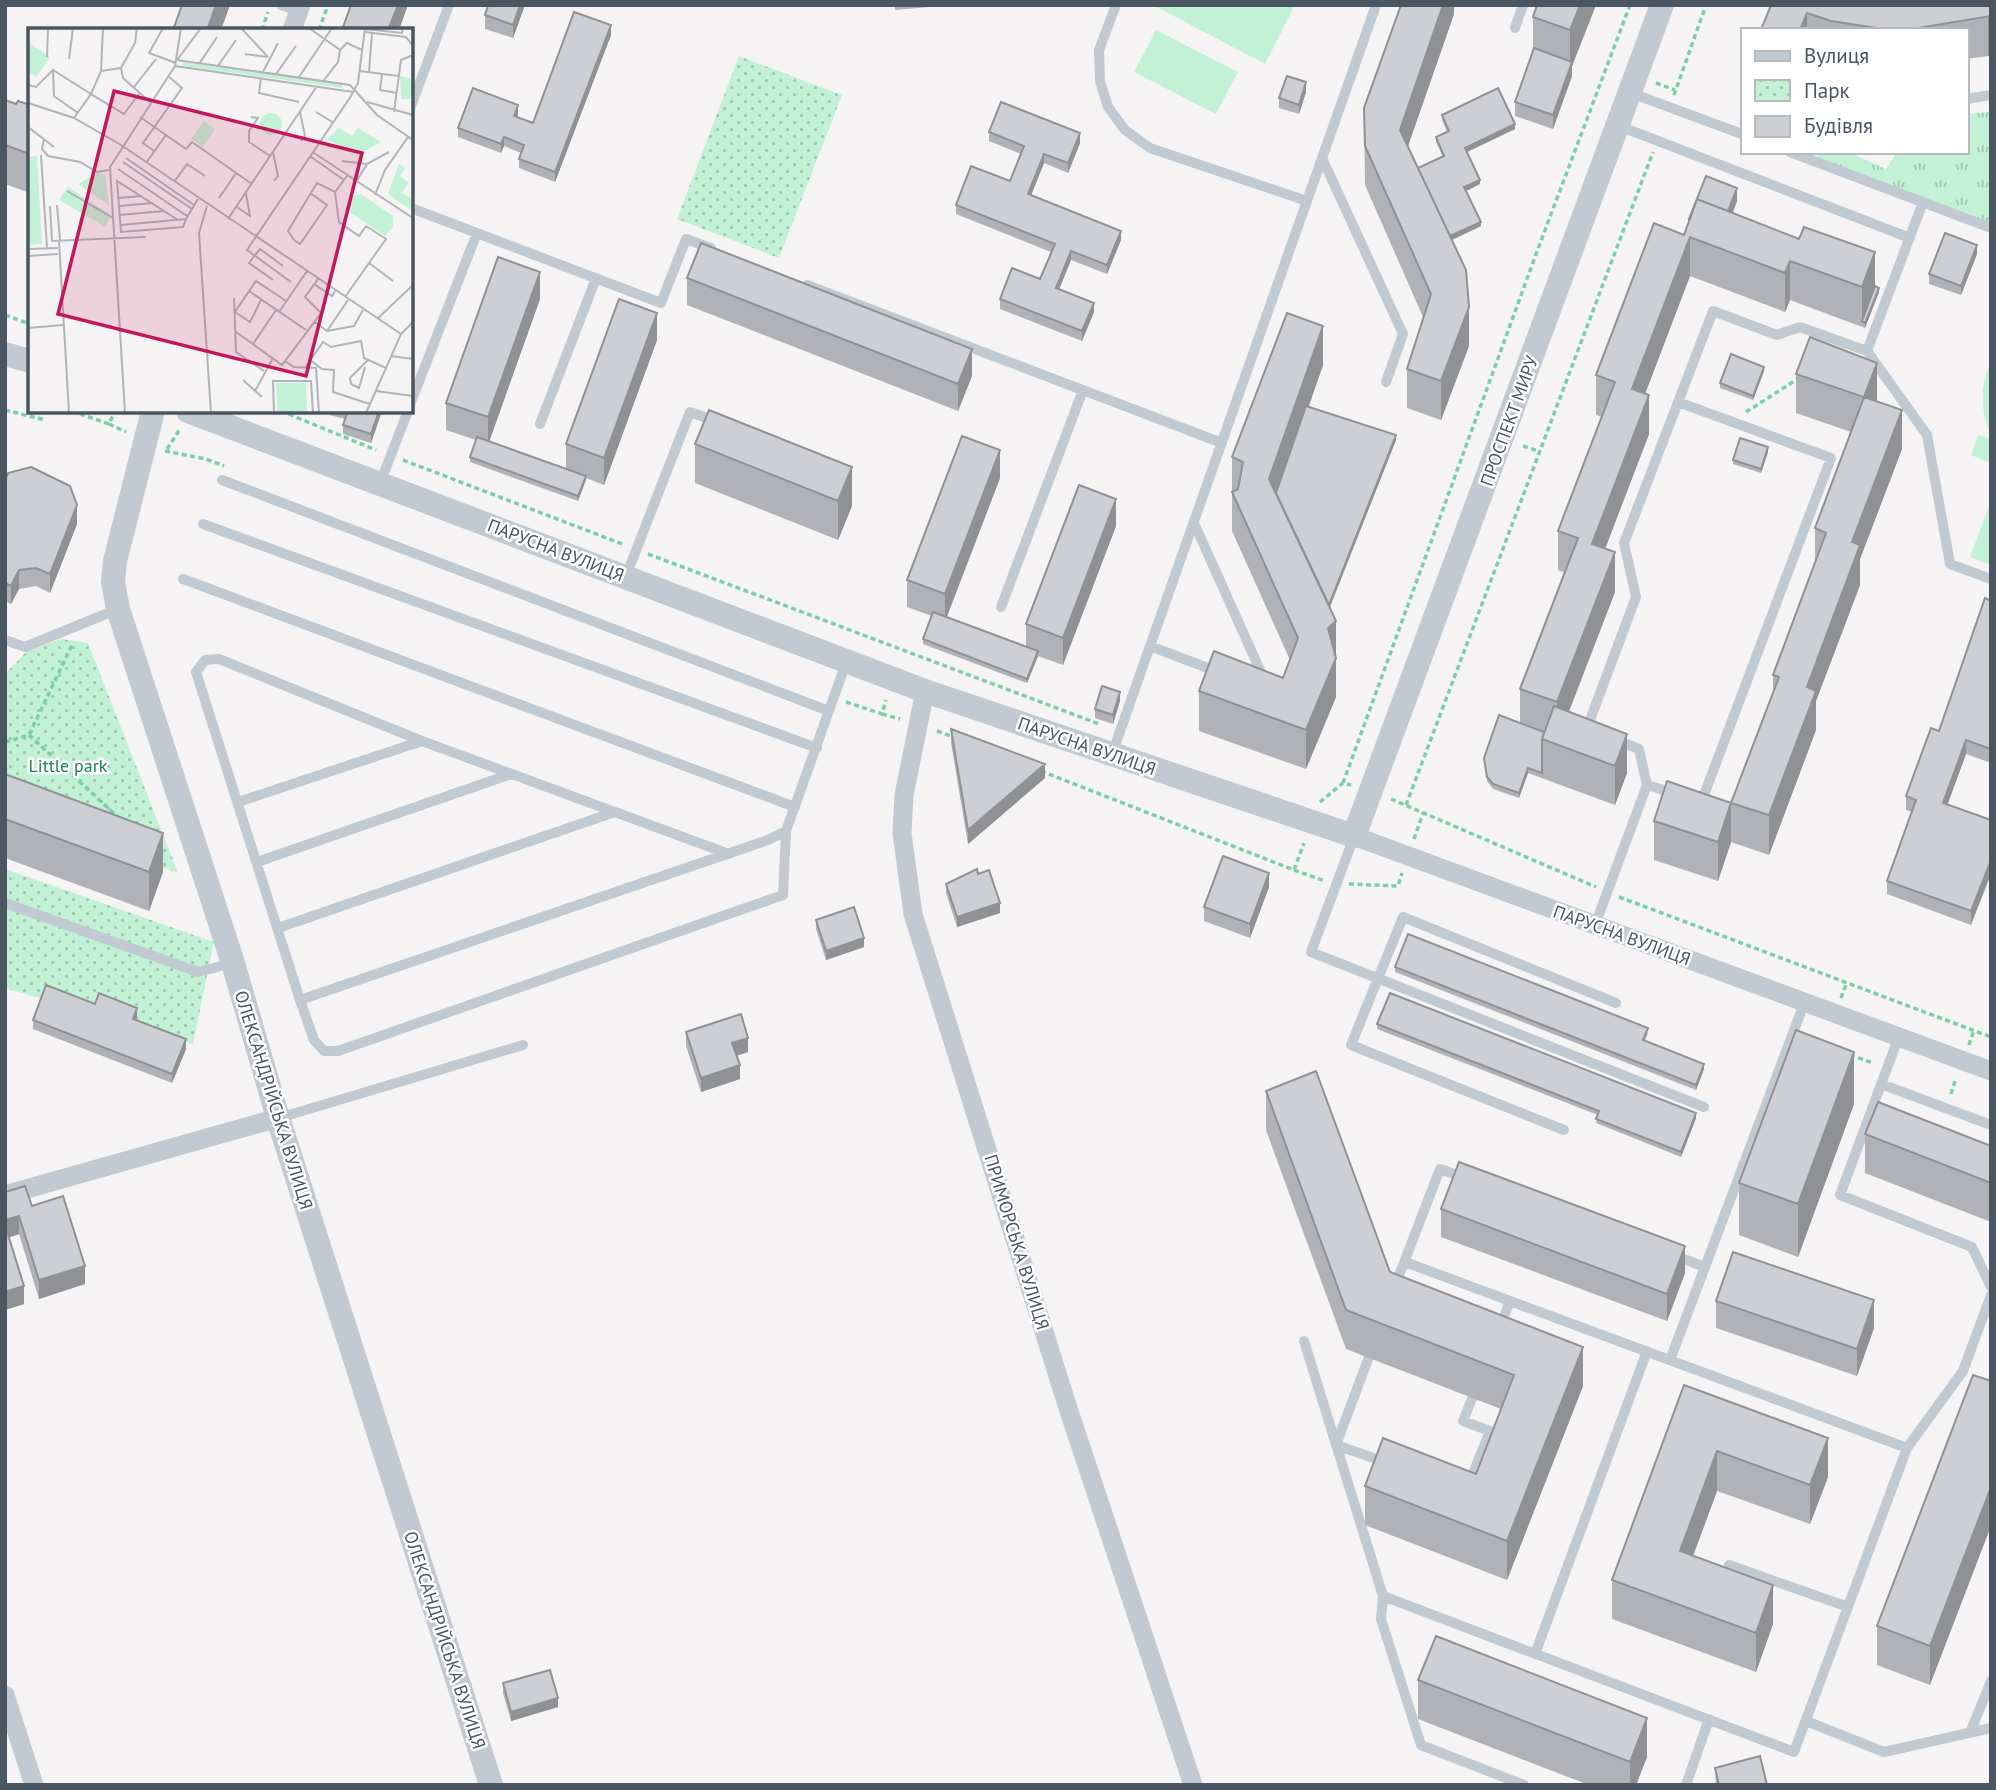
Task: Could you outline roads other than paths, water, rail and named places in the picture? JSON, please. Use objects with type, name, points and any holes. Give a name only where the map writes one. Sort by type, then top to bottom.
[{"type":"street","name":"ПРОСПЕКТ МИРУ","points":[[1354,836],[1662,5]]},
{"type":"street","points":[[5,354],[28,360]]},
{"type":"street","name":"ОЛЕКСАНДРІЙСЬКА ВУЛИЦЯ","points":[[152,413],[115,561],[113,582],[118,609],[233,963],[278,1118],[491,1785]]},
{"type":"street","name":"ПАРУСНА ВУЛИЦЯ","points":[[193,413],[925,691],[1116,743],[1311,822],[1991,1070]]},
{"type":"street","name":"ПРИМОРСЬКА ВУЛИЦЯ","points":[[925,691],[904,795],[902,832],[913,914],[1069,1408],[1193,1785]]},
{"type":"street","points":[[5,1195],[278,1118]]},
{"type":"street","points":[[5,1695],[34,1785]]},
{"type":"lane","points":[[413,101],[449,5]]},
{"type":"lane","points":[[1116,5],[1099,50],[1100,81],[1108,107],[1125,130],[1150,148],[1307,201]]},
{"type":"lane","points":[[1116,743],[1376,5]]},
{"type":"lane","points":[[1515,28],[1523,5]]},
{"type":"lane","points":[[1631,92],[1741,134]]},
{"type":"lane","points":[[1968,99],[1991,95]]},
{"type":"lane","points":[[1618,125],[1910,238]]},
{"type":"lane","points":[[1796,154],[1991,228]]},
{"type":"lane","points":[[1322,158],[1403,334],[1386,382]]},
{"type":"lane","points":[[1867,351],[1923,202]]},
{"type":"lane","points":[[413,209],[661,303],[686,239],[724,253]]},
{"type":"lane","points":[[416,374],[477,233]]},
{"type":"lane","points":[[540,424],[596,278]]},
{"type":"lane","points":[[801,282],[1222,443]]},
{"type":"lane","points":[[1597,733],[1587,729],[1636,597],[1625,543],[1713,311],[1777,335],[1800,327],[1867,351],[1927,435],[1950,564],[1991,579]]},
{"type":"lane","points":[[1001,607],[1083,390]]},
{"type":"lane","points":[[1647,785],[1700,803],[1831,458],[1678,402]]},
{"type":"lane","points":[[626,576],[690,412],[727,426]]},
{"type":"lane","points":[[380,483],[407,413]]},
{"type":"lane","points":[[222,480],[829,711]]},
{"type":"lane","points":[[1194,523],[1270,692],[1258,688]]},
{"type":"lane","points":[[203,524],[817,748]]},
{"type":"lane","points":[[183,579],[795,807]]},
{"type":"lane","points":[[5,640],[25,647],[118,609]]},
{"type":"lane","points":[[1150,646],[1234,678]]},
{"type":"lane","points":[[729,854],[422,741],[219,659],[205,660],[196,672],[314,1040],[324,1051],[338,1051],[783,895],[786,831],[846,661]]},
{"type":"lane","points":[[1595,925],[1647,785],[1639,750],[1608,737]]},
{"type":"lane","points":[[238,802],[422,741]]},
{"type":"lane","points":[[257,862],[511,775]]},
{"type":"lane","points":[[278,928],[612,813]]},
{"type":"lane","points":[[300,1000],[729,854],[786,831]]},
{"type":"lane","points":[[1354,836],[1311,952],[1704,1107]]},
{"type":"lane","points":[[5,903],[189,970],[198,972],[233,963]]},
{"type":"lane","points":[[1564,1130],[1351,1045],[1378,978],[1403,918],[1616,1003]]},
{"type":"lane","points":[[1670,1360],[1805,1001]]},
{"type":"lane","points":[[1899,1036],[1840,1195],[1972,1247],[1991,1287]]},
{"type":"lane","points":[[278,1118],[523,1045]]},
{"type":"lane","points":[[1881,1084],[1991,1125]]},
{"type":"lane","points":[[1390,1301],[1440,1169],[1478,1183]]},
{"type":"lane","points":[[1667,1253],[1705,1267]]},
{"type":"lane","points":[[1405,1262],[1907,1448]]},
{"type":"lane","points":[[1383,1596],[1794,1752],[1907,1448],[1968,1373],[1991,1295]]},
{"type":"lane","points":[[1496,1337],[1510,1301]]},
{"type":"lane","points":[[1336,1445],[1375,1340]]},
{"type":"lane","points":[[1304,1341],[1383,1596],[1381,1619],[1421,1745],[1524,1785]]},
{"type":"lane","points":[[1535,1654],[1647,1352]]},
{"type":"lane","points":[[1453,1487],[1466,1492],[1490,1431],[1464,1421],[1482,1373]]},
{"type":"lane","points":[[1336,1445],[1401,1468]]},
{"type":"lane","points":[[1729,1565],[1848,1607]]},
{"type":"lane","points":[[1970,1733],[1991,1681]]},
{"type":"lane","points":[[1686,1785],[1709,1719]]},
{"type":"lane","points":[[1806,1721],[1884,1752],[1991,1728]]},
{"type":"park label","name":"Little park","points":[[68,765]]}]
